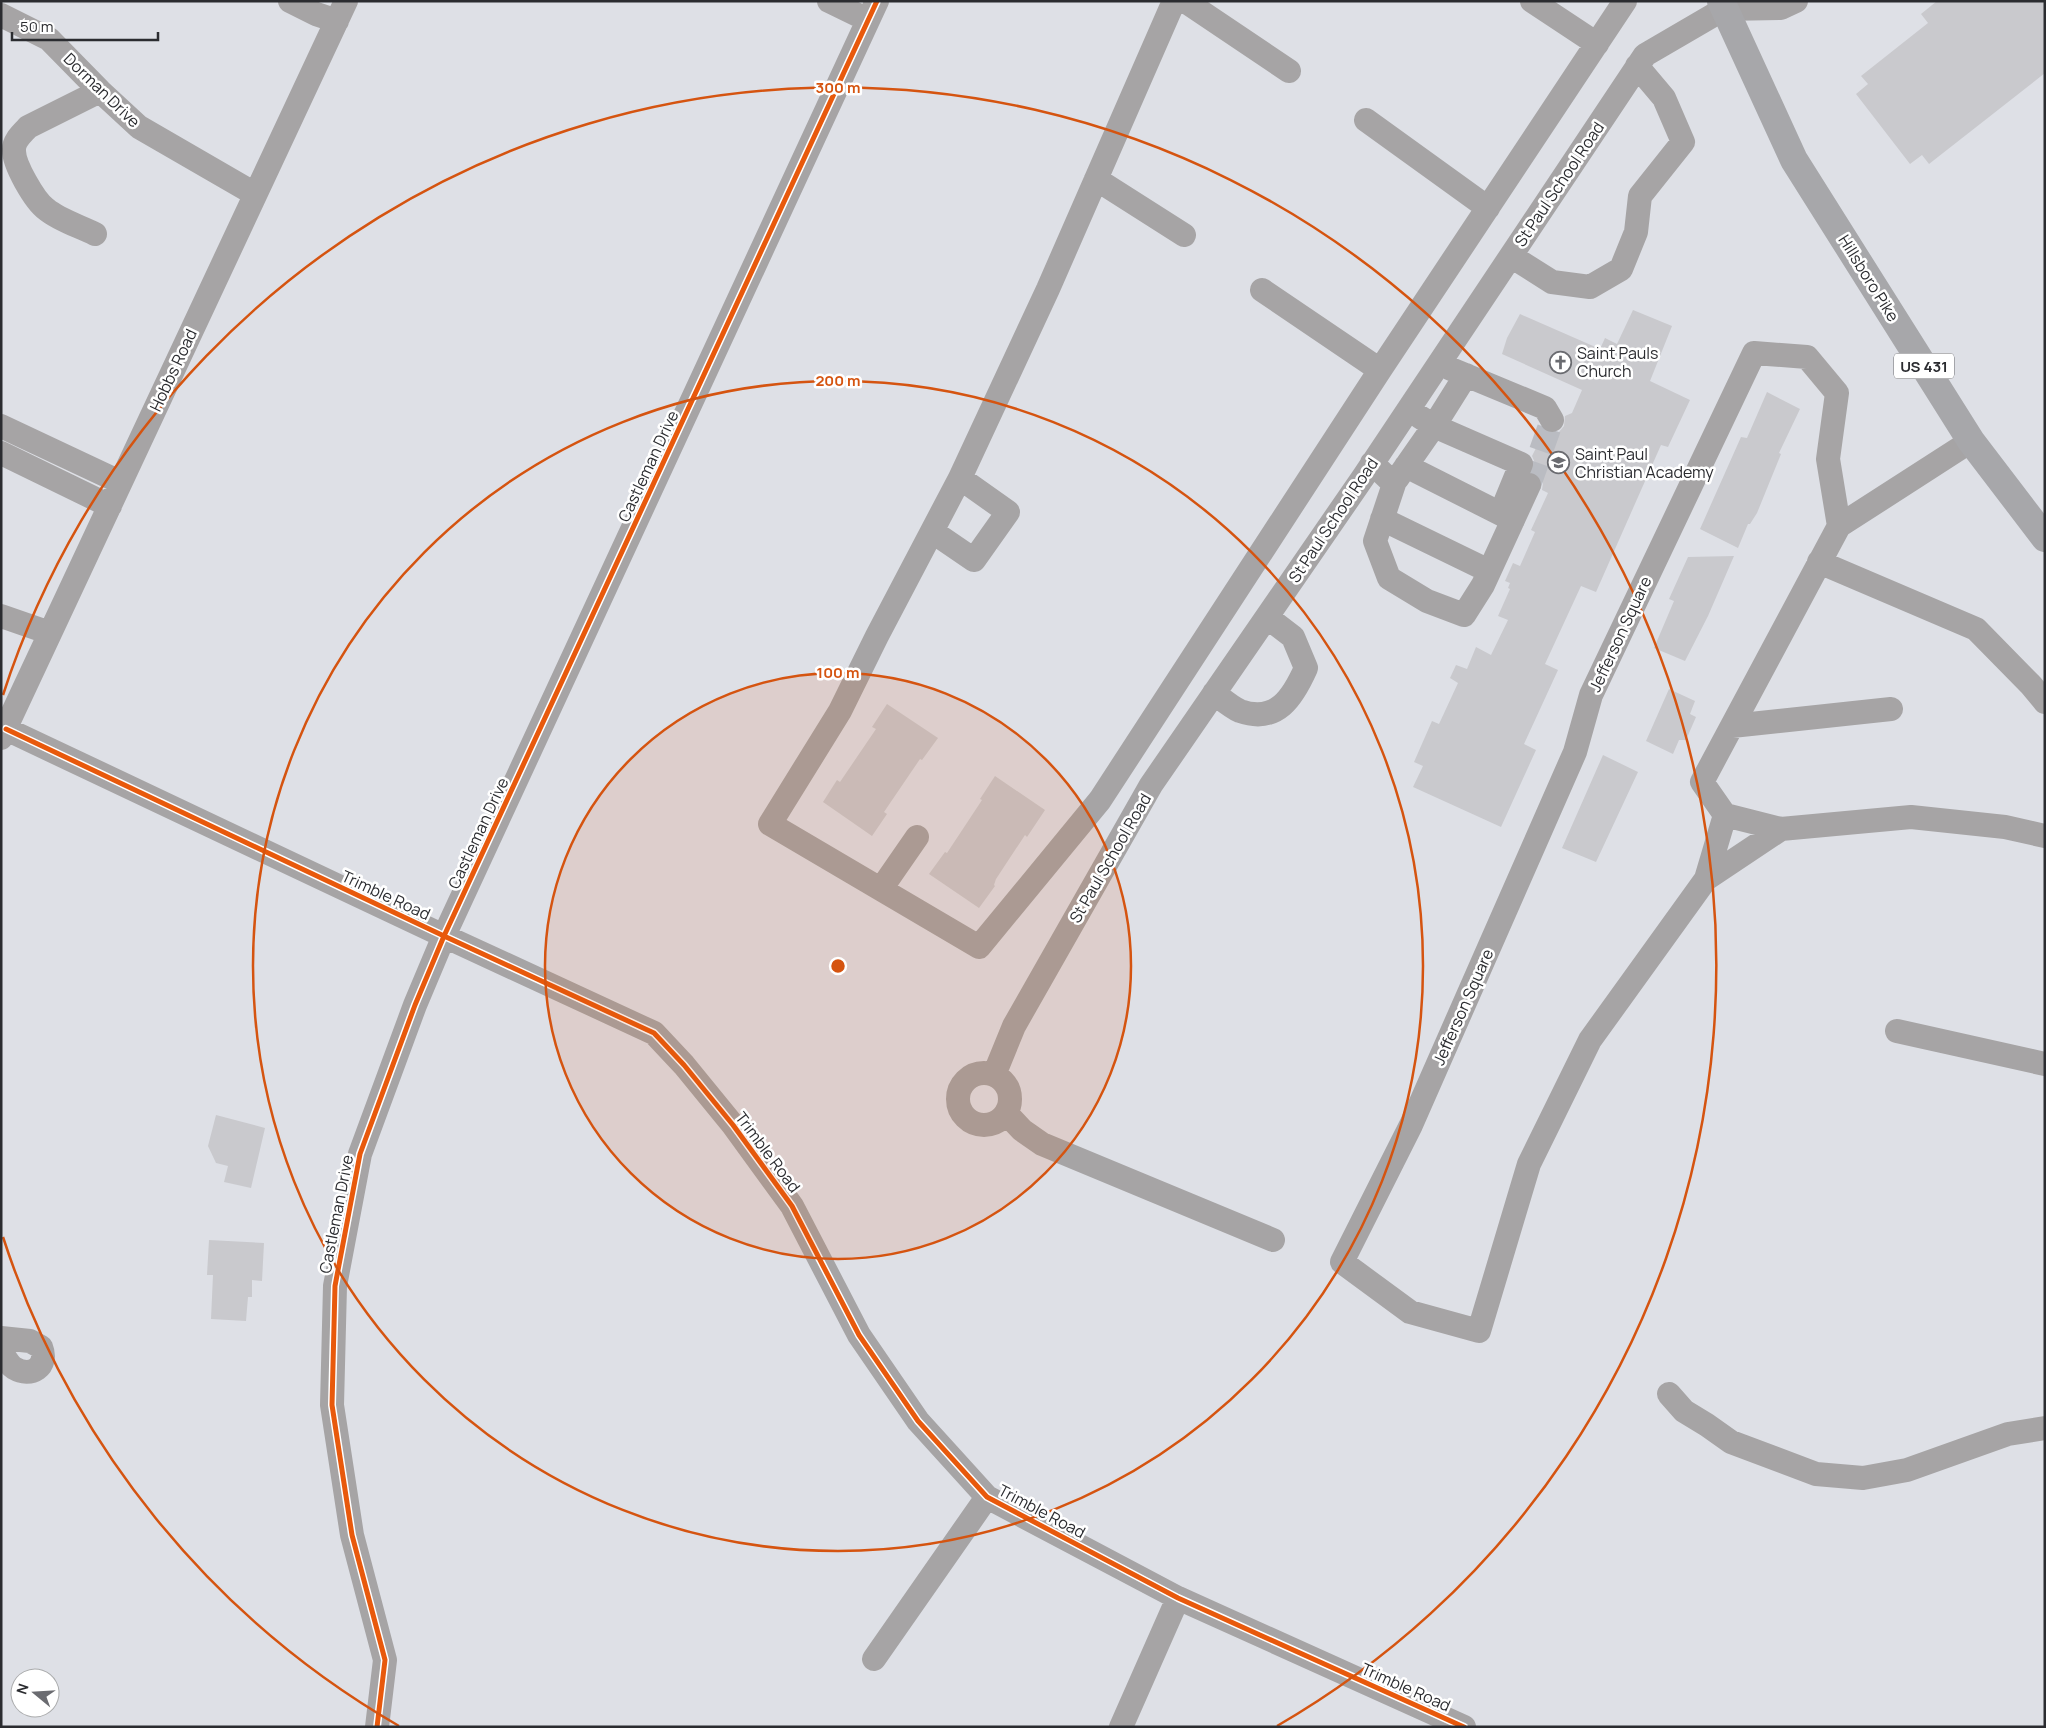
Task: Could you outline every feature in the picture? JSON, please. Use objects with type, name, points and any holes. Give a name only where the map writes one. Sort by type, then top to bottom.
[{"type":"main road","name":"Hillsboro Pike","points":[[1726,4],[1794,160],[1971,441],[2045,538]]},
{"type":"street","points":[[290,1],[316,14],[342,11]]},
{"type":"street","points":[[830,1],[873,11]]},
{"type":"street","points":[[1174,1],[1011,372],[960,478],[840,711],[770,824],[979,947],[1100,800],[1380,370],[1625,1]]},
{"type":"street","points":[[1185,1],[1289,71]]},
{"type":"street","points":[[1532,1],[1597,44]]},
{"type":"street","points":[[1726,4],[1782,8],[1796,1]]},
{"type":"street","name":"St Paul School Road","points":[[994,1075],[1014,1026],[1152,785],[1372,464],[1637,66],[1645,55],[1726,4]]},
{"type":"street","name":"Hobbs Road","points":[[3,734],[342,11]]},
{"type":"street","name":"Castleman Drive","points":[[378,1727],[385,1660],[352,1535],[332,1405],[334,1286],[360,1154],[415,1005],[444,936],[873,11]]},
{"type":"street","name":"Dorman Drive","points":[[1,15],[49,38],[100,91],[139,127],[255,194]]},
{"type":"street","points":[[1511,256],[1552,282],[1590,287],[1621,269],[1636,232],[1640,196],[1683,142],[1664,98],[1637,66]]},
{"type":"street","points":[[95,234],[48,211],[38,202],[18,165],[14,149],[19,136],[28,127],[100,91]]},
{"type":"street","points":[[1366,120],[1488,208]]},
{"type":"street","points":[[1096,179],[1184,235]]},
{"type":"street","points":[[1262,290],[1380,370]]},
{"type":"street","name":"Jefferson Square","points":[[1839,526],[1828,459],[1837,393],[1807,357],[1754,353],[1591,696],[1576,752],[1411,1125],[1342,1262],[1410,1312],[1479,1331],[1529,1164],[1590,1040],[1706,879],[1725,815],[1781,829],[1911,817],[2005,827],[2045,836]]},
{"type":"street","points":[[1439,364],[1545,408],[1552,420]]},
{"type":"street","points":[[1408,410],[1434,426],[1521,464],[1489,571],[1464,615],[1427,601],[1389,578],[1375,541],[1400,475],[1434,426],[1466,375]]},
{"type":"street","points":[[1,426],[120,482]]},
{"type":"street","points":[[1725,815],[1702,782],[1839,526],[1971,441]]},
{"type":"street","points":[[1,453],[110,506]]},
{"type":"street","points":[[1372,464],[1506,517]]},
{"type":"street","points":[[933,532],[974,560],[1008,512],[960,478]]},
{"type":"street","points":[[1506,517],[1529,485]]},
{"type":"street","points":[[1382,519],[1489,571]]},
{"type":"street","points":[[1819,562],[1976,628],[2045,702]]},
{"type":"street","points":[[1,616],[50,634]]},
{"type":"street","points":[[1214,693],[1238,710],[1258,715],[1280,708],[1295,692],[1306,668],[1293,637],[1267,617]]},
{"type":"street","points":[[1732,726],[1891,709]]},
{"type":"street","name":"Trimble Road","points":[[3,734],[654,1033],[689,1070],[733,1125],[792,1206],[859,1335],[918,1421],[988,1497],[1178,1598],[1464,1727]]},
{"type":"street","name":"Jefferson Square","points":[[1706,879],[1781,829]]},
{"type":"street","points":[[881,889],[917,837]]},
{"type":"street","points":[[1897,1031],[2045,1064]]},
{"type":"street","points":[[979,1074],[994,1075],[1002,1081],[1008,1089],[1010,1104],[1006,1113],[999,1120],[985,1125],[971,1121],[961,1110],[959,1095],[966,1082],[979,1074]]},
{"type":"street","points":[[1006,1113],[1022,1130],[1042,1144],[1273,1240]]},
{"type":"street","points":[[1,1338],[30,1341],[41,1347],[44,1354],[42,1365],[37,1370],[28,1372],[14,1368],[1,1352]]},
{"type":"street","points":[[1669,1394],[1684,1411],[1731,1442],[1816,1474],[1863,1478],[1907,1470],[2008,1434],[2045,1428]]},
{"type":"street","points":[[874,1659],[988,1497]]},
{"type":"street","points":[[1121,1727],[1178,1598]]},
{"type":"building","points":[[1937,1],[2045,1],[2045,73],[1929,164],[1922,155],[1910,164],[1856,94],[1868,84],[1861,76],[1928,23],[1921,14]]},
{"type":"building","points":[[1633,310],[1672,326],[1650,381],[1690,400],[1668,447],[1661,445],[1596,592],[1581,586],[1545,664],[1558,670],[1524,744],[1536,750],[1501,827],[1413,787],[1423,766],[1414,762],[1432,721],[1439,724],[1458,683],[1450,678],[1456,665],[1467,669],[1476,647],[1491,655],[1508,620],[1498,616],[1510,589],[1508,588],[1510,583],[1505,581],[1513,563],[1520,566],[1535,532],[1531,530],[1548,493],[1542,490],[1543,483],[1540,477],[1533,472],[1535,463],[1532,456],[1542,436],[1538,426],[1546,432],[1553,434],[1559,432],[1564,426],[1565,416],[1572,413],[1582,390],[1502,354],[1507,338],[1520,314],[1600,349],[1605,338],[1617,344]]},
{"type":"building","points":[[1767,392],[1800,409],[1779,453],[1781,454],[1757,513],[1750,524],[1748,524],[1738,548],[1700,529],[1741,437],[1747,438]]},
{"type":"building","points":[[1734,556],[1708,616],[1685,661],[1654,648],[1674,601],[1669,599],[1688,557]]},
{"type":"building","points":[[1669,689],[1695,701],[1690,714],[1696,717],[1686,740],[1679,740],[1673,754],[1646,741]]},
{"type":"building","points":[[887,704],[938,738],[922,760],[920,759],[884,812],[887,814],[872,836],[823,802],[837,780],[840,782],[876,729],[872,727]]},
{"type":"building","points":[[1603,755],[1638,772],[1596,862],[1562,848]]},
{"type":"building","points":[[995,776],[1045,810],[1027,837],[1025,835],[996,879],[995,886],[979,908],[929,874],[945,852],[947,853],[982,800],[980,799]]},
{"type":"building","points":[[216,1115],[265,1128],[251,1188],[224,1182],[228,1166],[216,1163],[208,1146]]},
{"type":"building","points":[[209,1240],[264,1243],[262,1281],[252,1280],[252,1297],[248,1297],[246,1321],[211,1319],[213,1275],[207,1275]]},
{"type":"tunnel","points":[[1529,485],[1552,420]]},
{"type":"cycle path","points":[[377,1727],[385,1660],[352,1535],[332,1405],[335,1286],[360,1154],[415,1005],[444,936],[877,1]]},
{"type":"cycle path","points":[[6,729],[654,1033],[684,1065],[733,1125],[792,1206],[859,1335],[918,1421],[987,1497],[1178,1598],[1464,1727]]},
{"type":"place","name":"Saint Pauls Church","points":[[1561,362]]},
{"type":"place","name":"Saint Paul Christian Academy","points":[[1559,463]]}]
